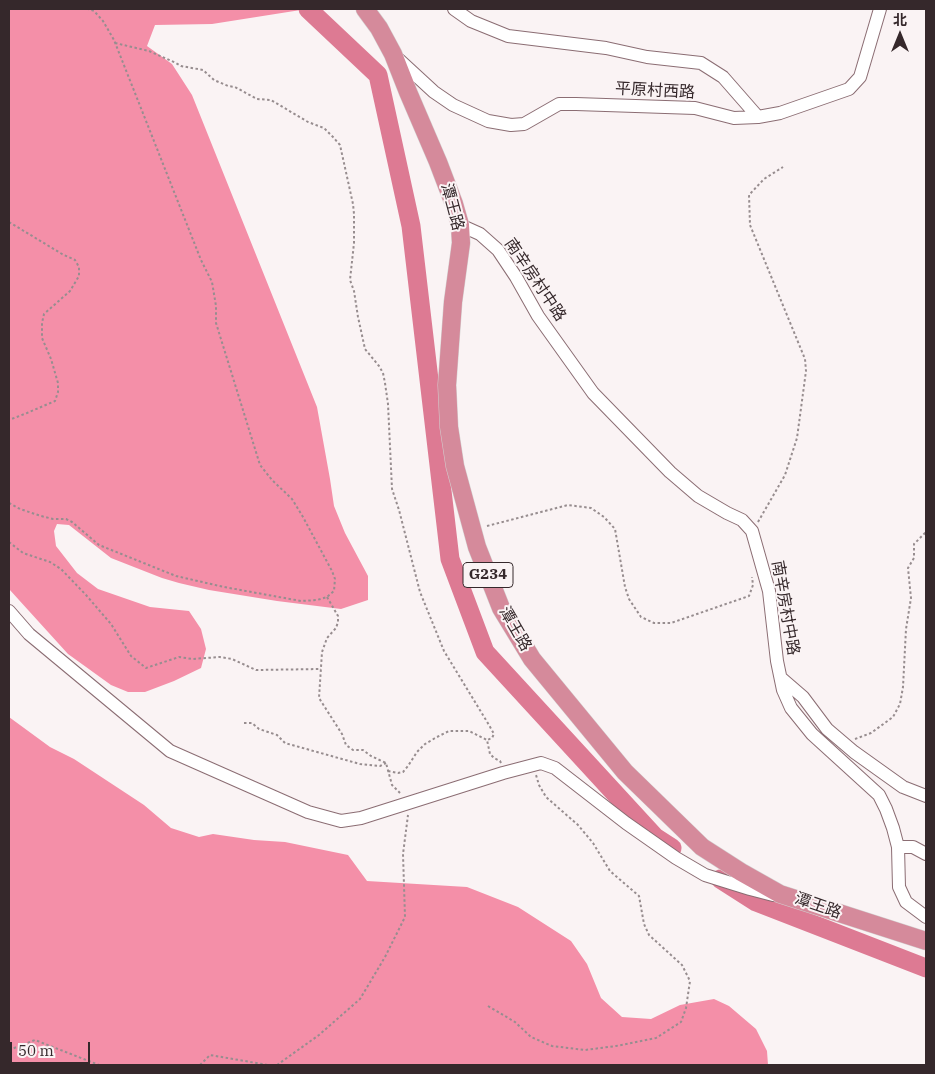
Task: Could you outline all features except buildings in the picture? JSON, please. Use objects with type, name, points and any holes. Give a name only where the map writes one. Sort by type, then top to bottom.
[{"type":"highway","name":"潭王路","points":[[365,9],[380,28],[393,54],[438,162],[460,225],[461,243],[453,302],[447,385],[449,427],[455,466],[472,530],[501,608],[532,659],[626,772],[702,846],[741,872],[780,894],[926,941]]},
{"type":"street","points":[[454,9],[471,21],[508,36],[606,48],[647,57],[701,62],[723,77],[758,117]]},
{"type":"street","name":"平原村西路","points":[[393,54],[434,92],[453,105],[488,121],[511,126],[524,124],[559,104],[695,108],[734,118],[758,117],[780,113],[849,89],[860,77],[880,9]]},
{"type":"street","name":"南辛房村中路","points":[[460,225],[480,234],[498,250],[516,276],[538,316],[593,393],[670,472],[698,496],[727,514],[742,520],[752,532],[769,591],[777,661],[783,690],[791,708],[812,734],[879,796],[886,809],[898,846],[899,887],[906,902],[926,917]]},
{"type":"street","points":[[9,611],[30,634],[170,751],[308,812],[341,821],[361,818],[503,773],[541,763],[555,768],[626,823],[676,858],[705,875],[750,889],[812,904]]},
{"type":"street","points":[[781,678],[803,697],[827,729],[854,752],[903,787],[926,796]]},
{"type":"street","points":[[898,846],[913,847],[926,854]]},
{"type":"path","points":[[9,503],[40,516],[66,519],[100,545],[176,576],[301,601],[327,597],[334,590],[335,579],[332,571],[303,517],[292,499],[272,480],[260,464],[216,323],[216,306],[212,282],[201,260],[115,43],[103,21],[88,9]]},
{"type":"path","points":[[115,43],[149,51],[181,66],[203,70],[214,80],[235,87],[258,99],[271,100],[308,122],[324,128],[340,145],[354,214],[354,243],[350,280],[354,291],[365,349],[379,366],[384,378],[388,404],[392,490],[420,592],[444,651],[494,734],[488,740]]},
{"type":"path","points":[[752,532],[772,500],[784,475],[797,438],[806,371],[805,359],[750,225],[748,195],[764,179],[783,167]]},
{"type":"path","points":[[9,222],[75,260],[80,267],[79,276],[70,291],[44,314],[42,323],[42,338],[51,359],[58,383],[58,392],[54,400],[9,420]]},
{"type":"path","points":[[472,530],[568,505],[591,508],[604,517],[615,529],[625,587],[629,599],[641,617],[654,623],[671,623],[749,596],[753,585],[752,576]]},
{"type":"path","points":[[843,743],[871,733],[893,717],[900,704],[903,687],[906,629],[911,598],[908,568],[914,558],[914,544],[926,532]]},
{"type":"path","points":[[9,542],[23,553],[50,562],[61,569],[111,624],[131,656],[146,668],[179,657],[192,659],[220,657],[232,659],[256,670],[321,669]]},
{"type":"path","points":[[327,597],[338,616],[338,622],[323,647],[319,698],[342,734],[346,745],[353,750],[363,750],[370,756],[386,763]]},
{"type":"path","points":[[244,723],[252,723],[259,729],[277,735],[285,743],[308,750],[360,764],[380,766],[386,763]]},
{"type":"path","points":[[388,770],[398,773],[403,772],[425,744],[449,731],[470,731],[488,740]]},
{"type":"path","points":[[488,740],[490,754],[500,761],[503,773]]},
{"type":"path","points":[[277,1065],[319,1035],[360,999],[385,957],[405,917],[403,854],[410,802],[392,785],[386,763]]},
{"type":"path","points":[[488,1006],[515,1022],[531,1037],[552,1046],[585,1050],[656,1038],[681,1022],[686,1008],[690,981],[682,965],[649,935],[644,924],[639,896],[610,871],[593,843],[578,825],[546,796],[539,785],[533,765]]},
{"type":"path","points":[[9,1050],[36,1040],[99,1065]]},
{"type":"path","points":[[200,1065],[210,1055],[268,1065]]},
{"type":"shaded area","points":[[9,9],[307,9],[212,24],[155,25],[147,46],[172,64],[192,95],[317,407],[334,506],[345,533],[368,576],[368,600],[341,609],[277,601],[179,583],[111,558],[69,525],[57,524],[54,531],[56,546],[77,573],[98,589],[150,607],[189,611],[201,629],[206,649],[201,668],[145,692],[128,692],[111,685],[68,654],[9,589]]},
{"type":"shaded area","points":[[9,717],[50,747],[74,759],[144,805],[171,828],[199,837],[213,834],[285,842],[348,855],[367,881],[467,887],[518,907],[571,941],[587,964],[601,998],[622,1017],[651,1019],[680,1005],[714,999],[729,1006],[756,1029],[767,1051],[768,1065],[9,1065]]},
{"type":"waterway","points":[[308,9],[378,75],[411,226],[450,559],[485,652],[655,837],[672,848]]},
{"type":"waterway","points":[[720,879],[756,902],[926,968]]}]
